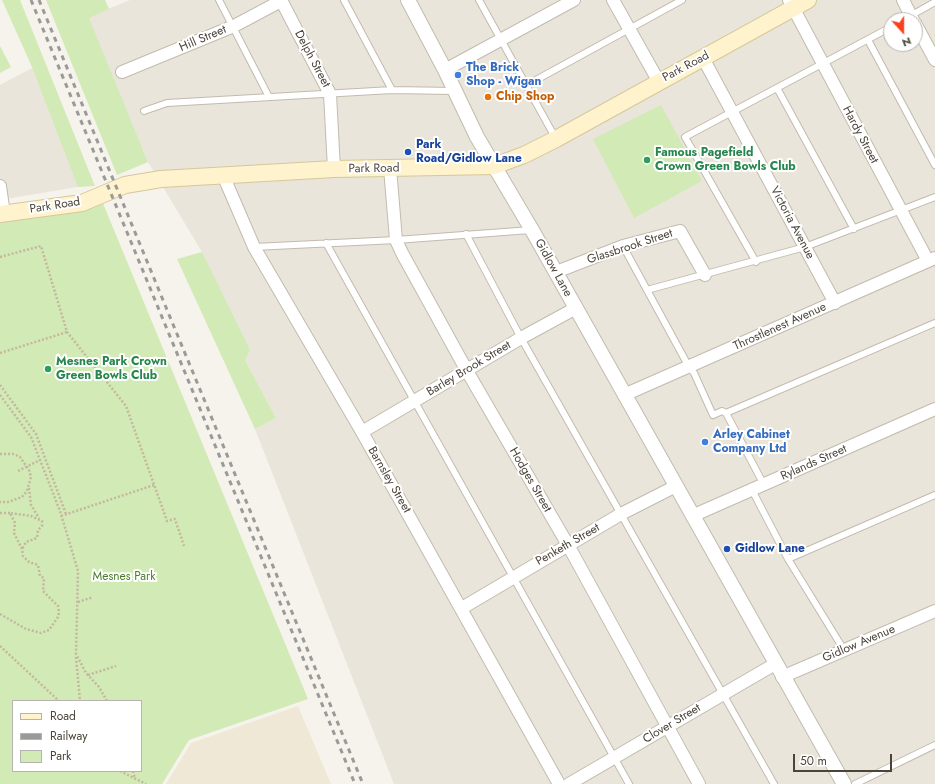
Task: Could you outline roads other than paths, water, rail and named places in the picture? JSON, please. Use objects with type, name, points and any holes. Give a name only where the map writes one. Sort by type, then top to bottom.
[{"type":"main road","name":"Park Road","points":[[2,214],[82,203],[125,184],[141,181],[334,169],[494,166],[524,155],[556,139],[703,58],[791,4],[808,0]]},
{"type":"street","name":"Hill Street","points":[[122,72],[234,26],[281,0]]},
{"type":"street","name":"Delph Street","points":[[281,0],[330,94],[334,169]]},
{"type":"street","name":"Gidlow Lane","points":[[408,0],[456,91],[476,137],[556,272],[779,671],[844,784]]},
{"type":"street","points":[[445,70],[574,0]]},
{"type":"street","points":[[613,0],[659,82]]},
{"type":"street","points":[[903,0],[908,12]]},
{"type":"street","name":"Hardy Street","points":[[791,4],[900,210],[932,260]]},
{"type":"street","points":[[923,40],[935,60]]},
{"type":"street","name":"Victoria Avenue","points":[[703,58],[835,303]]},
{"type":"street","name":"Hodges Street","points":[[390,168],[396,240],[467,370],[568,545],[699,784]]},
{"type":"street","name":"Barnsley Street","points":[[224,175],[254,247],[362,432],[462,608],[559,784]]},
{"type":"street","points":[[0,186],[2,214]]},
{"type":"street","name":"Glassbrook Street","points":[[556,272],[623,246],[680,231],[705,275]]},
{"type":"street","name":"Throstlenest Avenue","points":[[624,394],[932,260]]},
{"type":"street","name":"Barley Brook Street","points":[[362,432],[576,308]]},
{"type":"street","name":"Rylands Street","points":[[692,516],[935,409]]},
{"type":"street","name":"Penketh Street","points":[[462,608],[514,576],[622,514],[676,486]]},
{"type":"street","name":"Gidlow Avenue","points":[[779,671],[844,650],[935,611]]},
{"type":"street","name":"Clover Street","points":[[569,784],[723,694],[779,671]]},
{"type":"lane","points":[[219,0],[234,26],[269,97]]},
{"type":"lane","points":[[344,0],[392,90]]},
{"type":"lane","points":[[479,0],[525,86],[556,139]]},
{"type":"lane","points":[[525,86],[682,0]]},
{"type":"lane","points":[[922,12],[935,2]]},
{"type":"lane","points":[[756,262],[685,137],[883,32]]},
{"type":"lane","points":[[868,40],[935,165]]},
{"type":"lane","points":[[777,88],[854,229]]},
{"type":"lane","points":[[144,112],[167,103],[392,90],[456,91]]},
{"type":"lane","points":[[646,290],[756,262],[805,247],[935,197]]},
{"type":"lane","points":[[254,247],[396,240],[532,230]]},
{"type":"lane","points":[[466,234],[522,338],[774,784]]},
{"type":"lane","points":[[326,243],[413,402],[514,576],[613,758],[629,784]]},
{"type":"lane","points":[[623,246],[646,290],[694,373],[714,414],[722,411],[726,413],[935,323]]},
{"type":"lane","points":[[726,413],[788,559],[844,650]]},
{"type":"lane","points":[[788,559],[935,495]]},
{"type":"lane","points":[[855,784],[935,745]]},
{"type":"railway","points":[[31,0],[355,784]]},
{"type":"railway","points":[[39,0],[363,784]]},
{"type":"place","name":"The Brick Shop - Wigan","points":[[458,75]]},
{"type":"place","name":"Chip Shop","points":[[488,97]]},
{"type":"place","name":"Park Road/Gidlow Lane","points":[[408,152]]},
{"type":"place","name":"Famous Pagefield Crown Green Bowls Club","points":[[647,160]]},
{"type":"place","name":"Mesnes Park Crown Green Bowls Club","points":[[48,369]]},
{"type":"place","name":"Arley Cabinet Company Ltd","points":[[705,442]]},
{"type":"place","name":"Gidlow Lane","points":[[727,549]]},
{"type":"park label","name":"Mesnes Park","points":[[124,577]]}]
